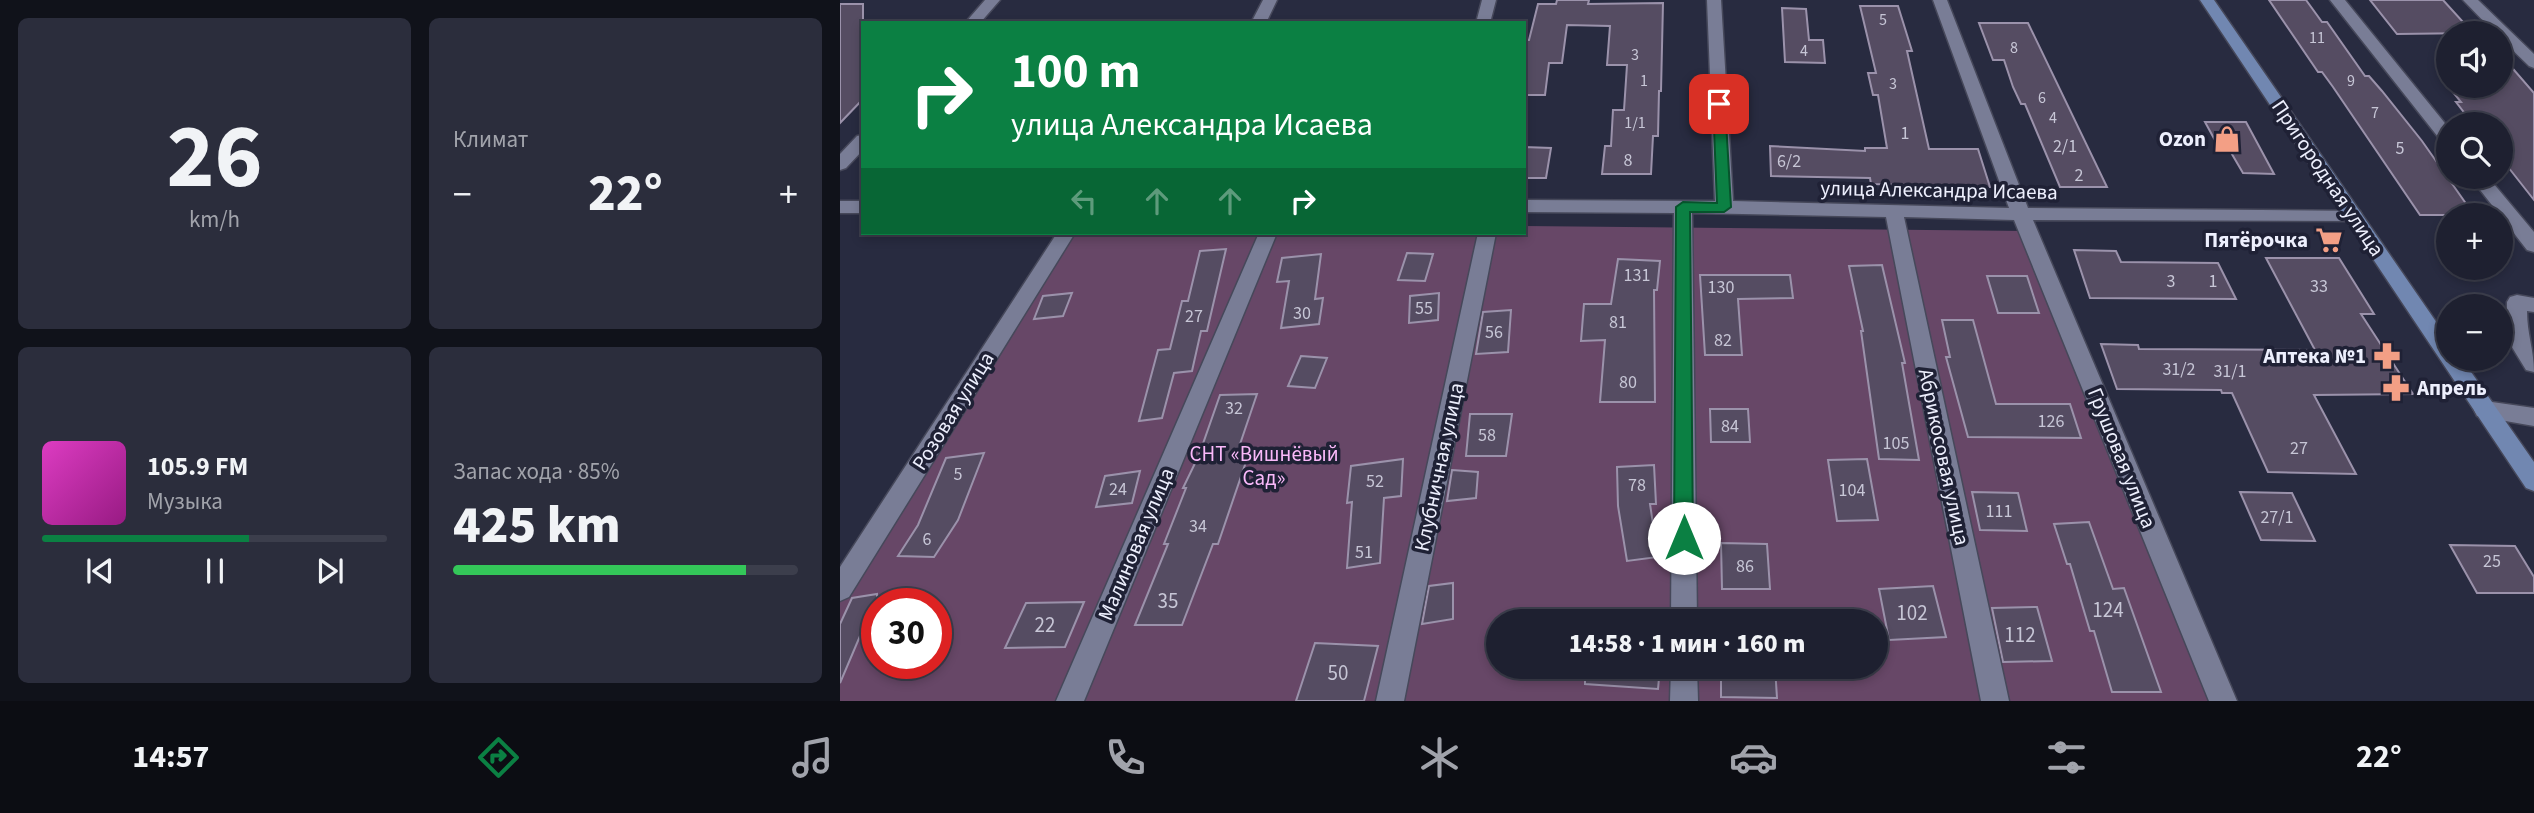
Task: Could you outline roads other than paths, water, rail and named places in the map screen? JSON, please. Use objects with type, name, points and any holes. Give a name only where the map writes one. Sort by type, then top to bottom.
[{"type":"street","points":[[974,21],[993,0]]},
{"type":"street","points":[[1259,21],[1270,0]]},
{"type":"street","points":[[1484,21],[1489,0]]},
{"type":"street","points":[[1714,0],[1724,207]]},
{"type":"street","name":"Грушовая улица","points":[[1940,0],[2021,214],[2222,701]]},
{"type":"street","name":"Пригородная улица","points":[[2207,0],[2436,338]]},
{"type":"street","points":[[2337,0],[2436,123]]},
{"type":"street","points":[[2470,0],[2534,64]]},
{"type":"street","points":[[840,164],[861,142]]},
{"type":"street","points":[[2489,189],[2534,245]]},
{"type":"street","name":"улица Александра Исаева","points":[[1526,206],[1724,207],[1894,213],[2353,215]]},
{"type":"street","points":[[840,207],[861,207]]},
{"type":"street","points":[[1683,207],[1684,609]]},
{"type":"street","name":"Абрикосовая улица","points":[[1894,213],[1995,701]]},
{"type":"street","name":"Розовая улица","points":[[840,589],[1065,235]]},
{"type":"street","name":"Малиновая улица","points":[[1070,701],[1267,235]]},
{"type":"street","name":"Клубничная улица","points":[[1390,701],[1487,235]]},
{"type":"street","points":[[2534,305],[2517,302],[2517,339],[2534,364]]},
{"type":"street","name":"Пригородная улица","points":[[2458,371],[2534,481]]},
{"type":"street","points":[[2485,411],[2534,417]]},
{"type":"street","points":[[1684,679],[1684,701]]},
{"type":"place","name":"Ozon","points":[[2227,139]]},
{"type":"place","name":"Пятёрочка","points":[[2329,240]]},
{"type":"place","name":"Аптека №1","points":[[2387,356]]},
{"type":"place","name":"Апрель","points":[[2396,388]]},
{"type":"park label","name":"СНТ «Вишнёвый Cад»","points":[[1264,466]]}]
